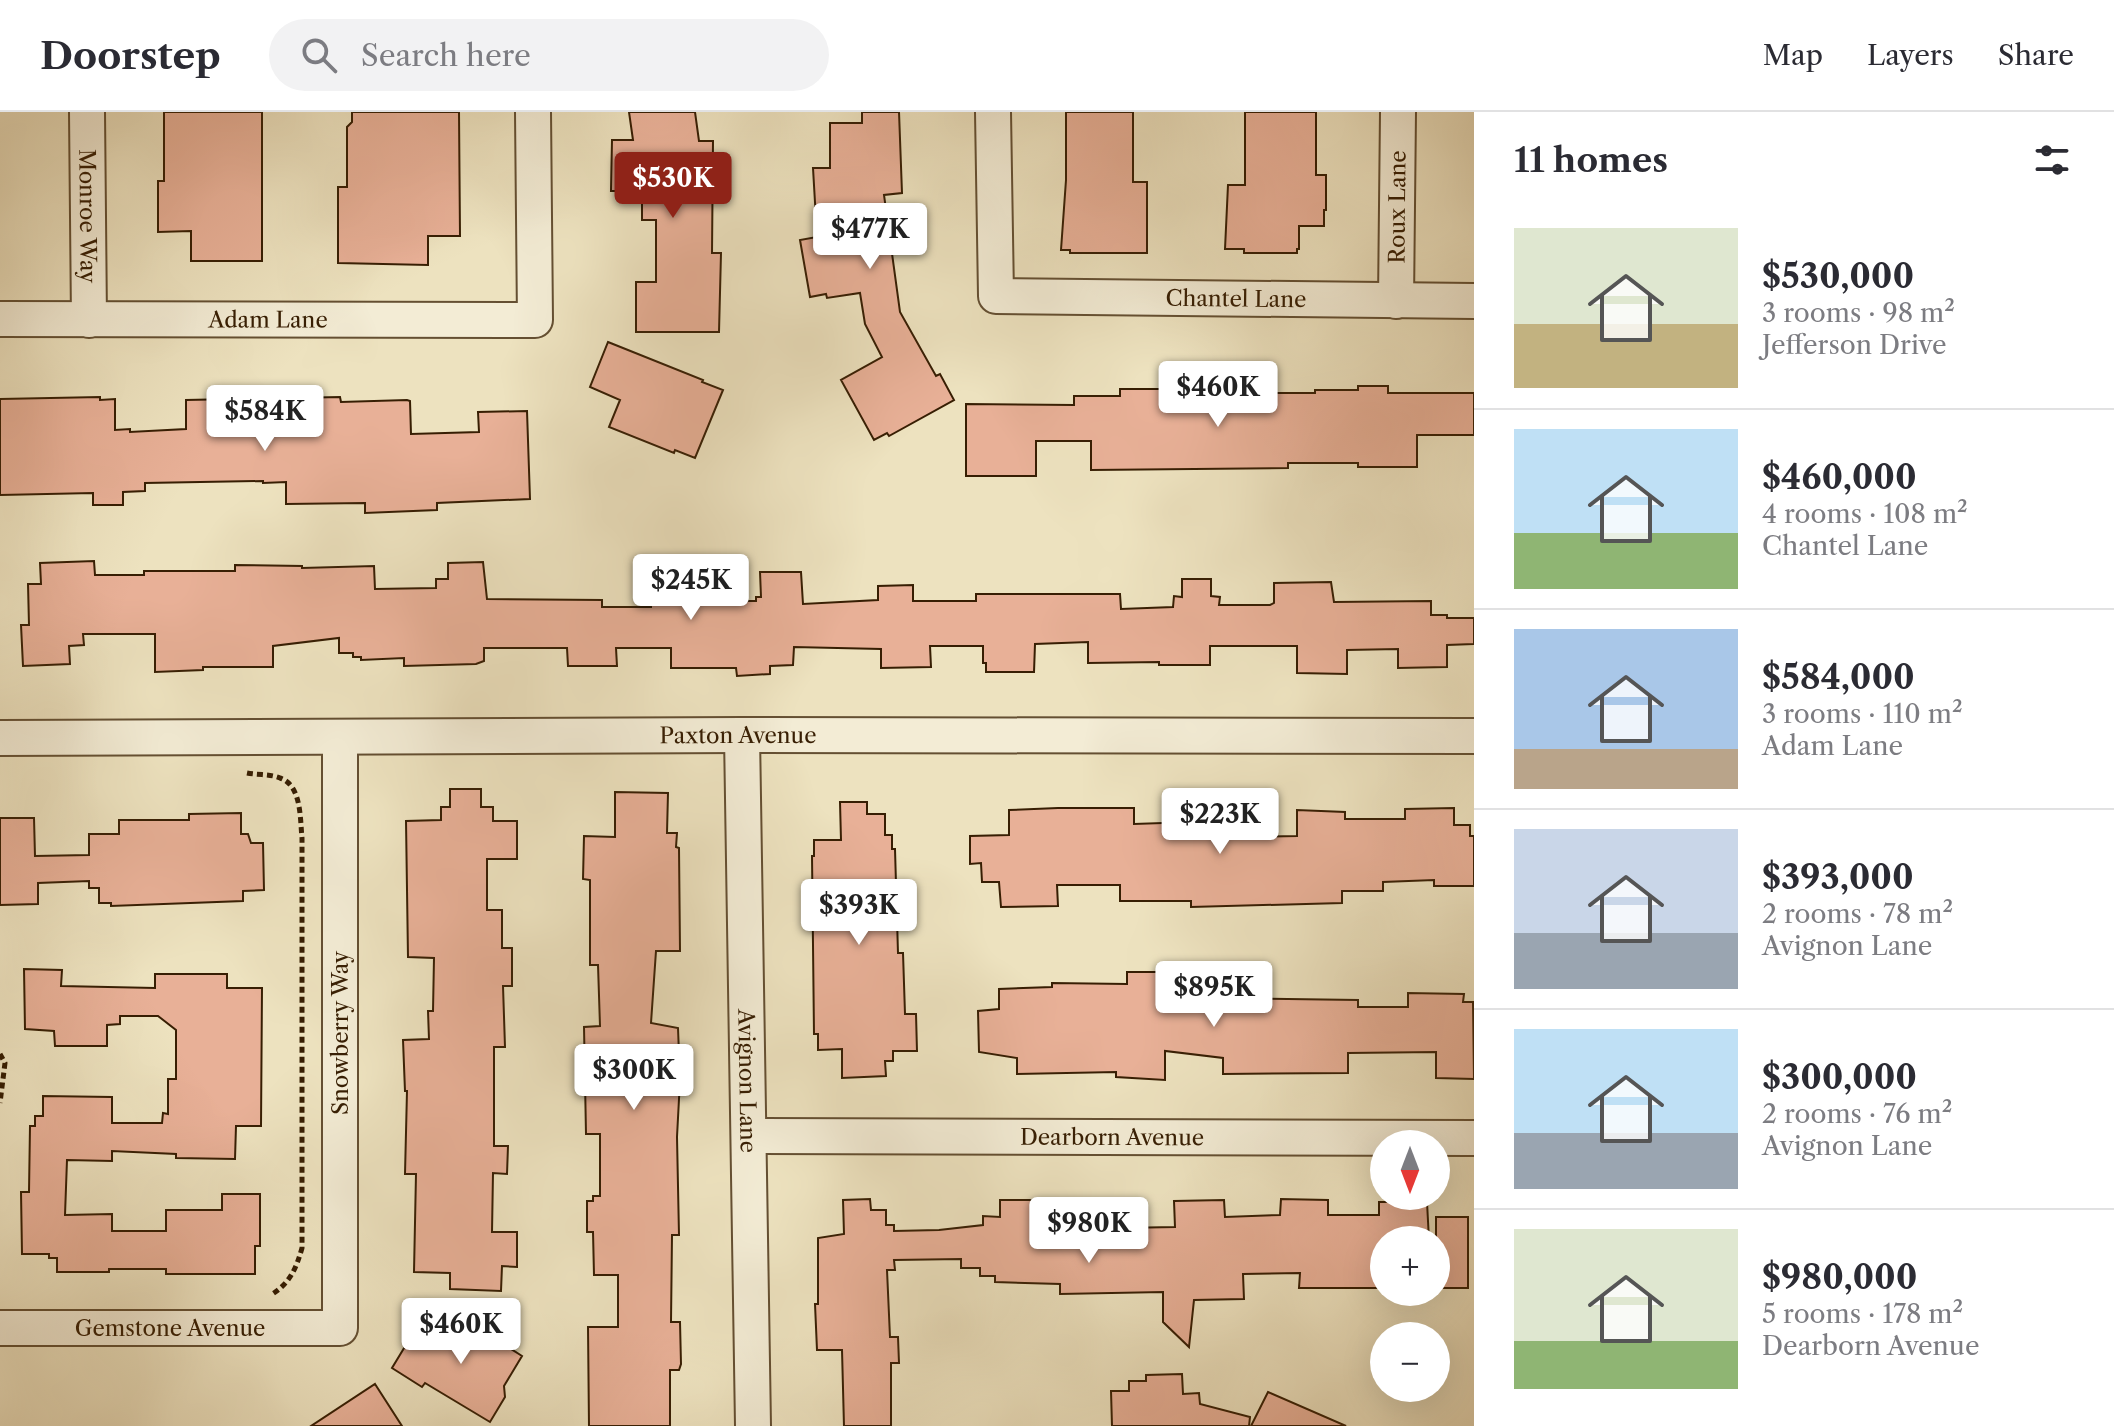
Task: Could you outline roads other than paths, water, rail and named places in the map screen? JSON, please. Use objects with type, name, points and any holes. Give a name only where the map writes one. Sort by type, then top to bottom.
[{"type":"street","name":"Monroe Way","points":[[87,112],[89,320]]},
{"type":"street","name":"Adam Lane","points":[[0,319],[535,320],[533,112]]},
{"type":"street","name":"Chantel Lane","points":[[993,112],[996,296],[1474,301]]},
{"type":"street","name":"Roux Lane","points":[[1396,301],[1398,112]]},
{"type":"street","name":"Avignon Lane","points":[[742,735],[753,1426]]},
{"type":"street","name":"Paxton Avenue","points":[[0,738],[1474,736]]},
{"type":"street","name":"Snowberry Way","points":[[340,738],[340,1328]]},
{"type":"street","name":"Dearborn Avenue","points":[[750,1136],[1474,1138]]},
{"type":"street","name":"Gemstone Avenue","points":[[0,1328],[340,1328]]}]
